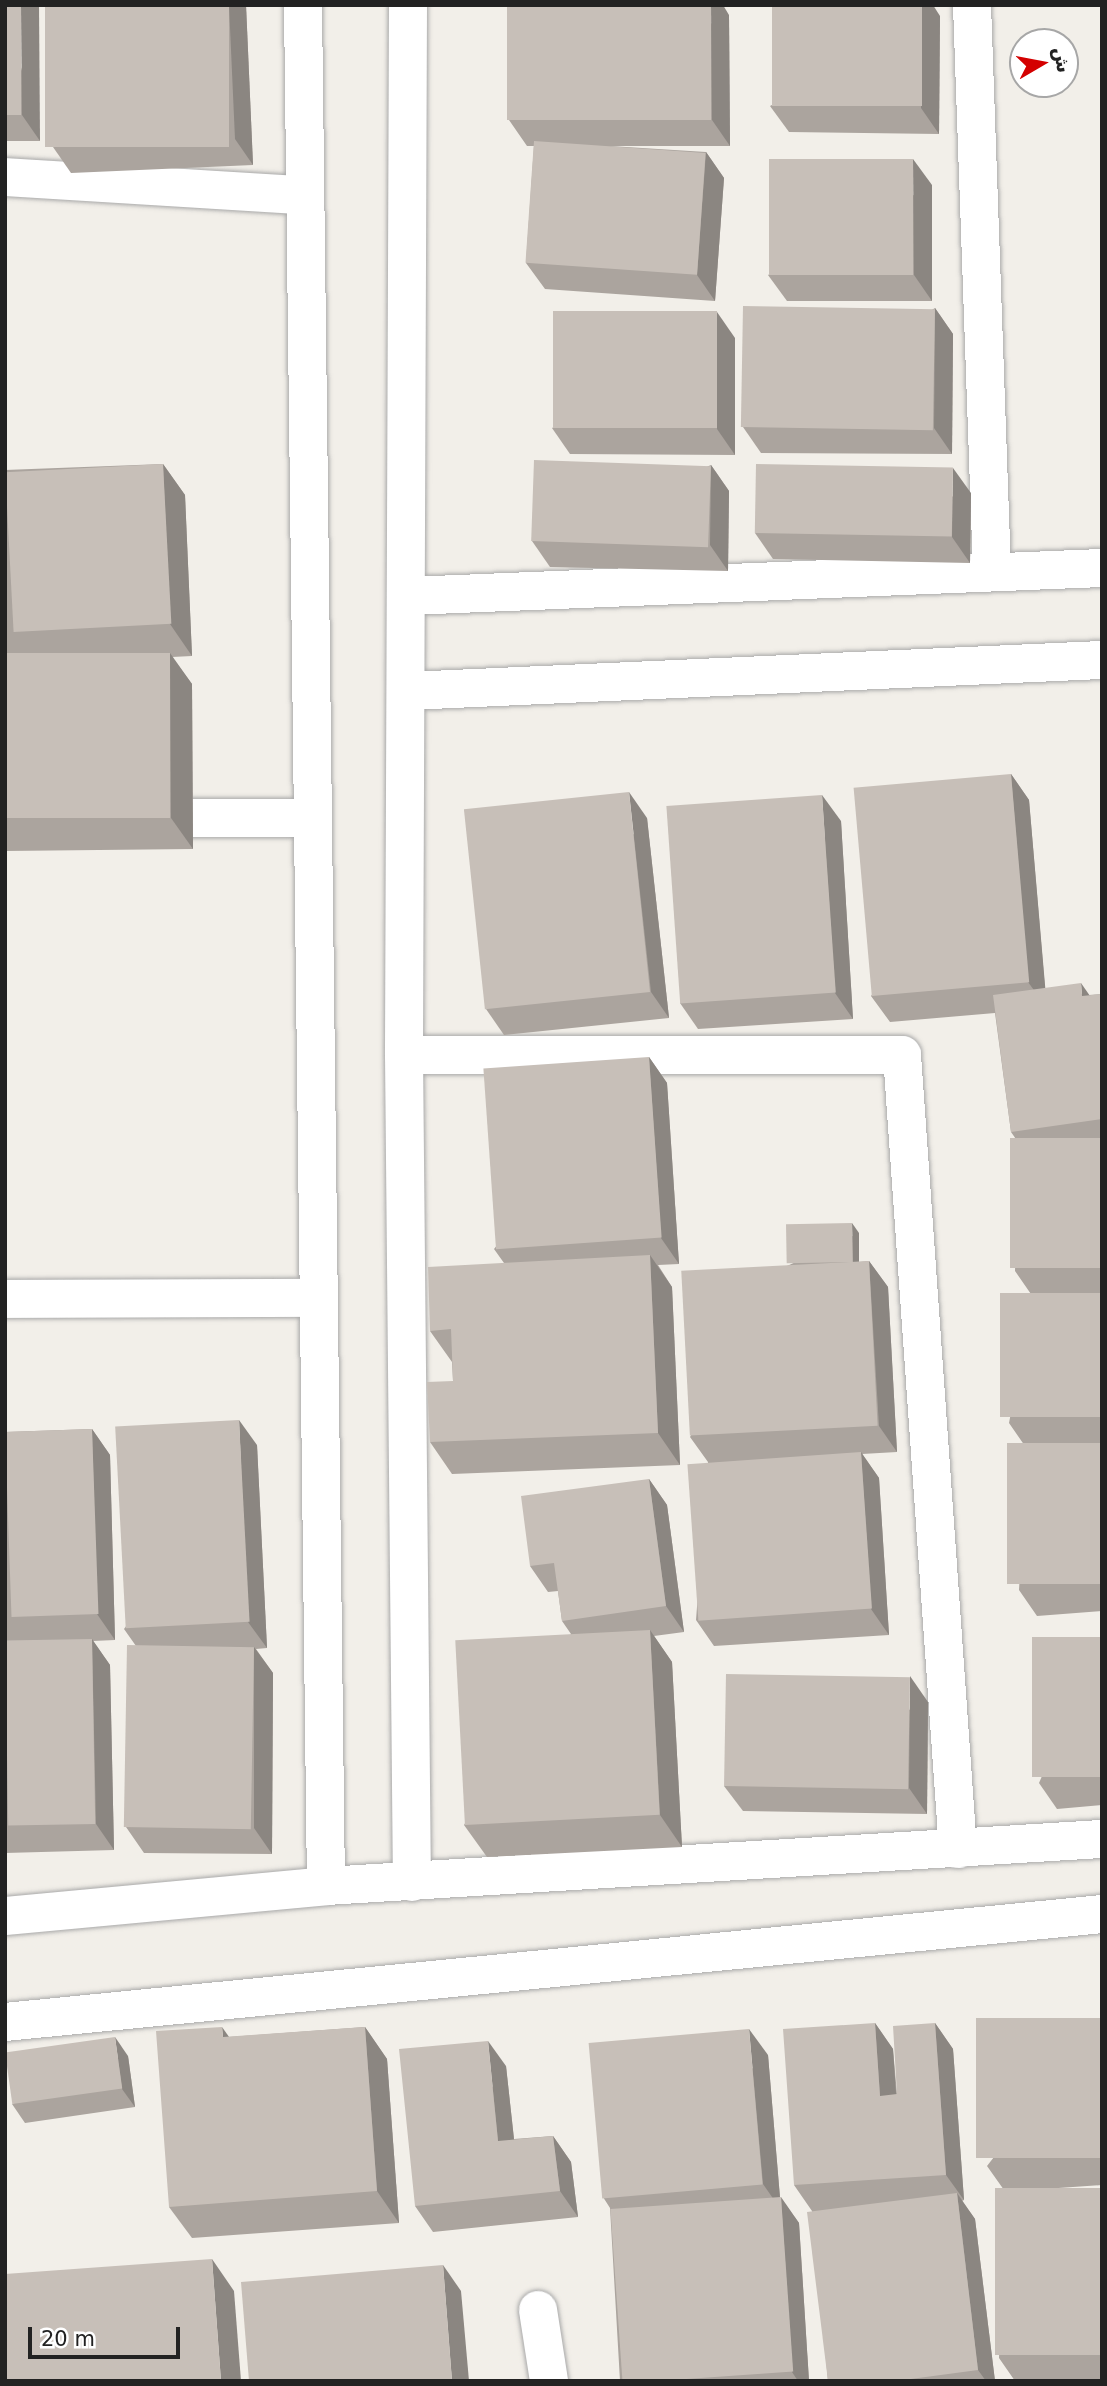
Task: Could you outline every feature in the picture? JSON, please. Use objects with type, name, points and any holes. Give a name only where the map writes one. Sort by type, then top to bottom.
[{"type":"street","points":[[303,5],[303,195],[326,1886]]},
{"type":"street","points":[[408,5],[408,691],[404,1055],[412,1882]]},
{"type":"street","points":[[972,5],[992,572]]},
{"type":"street","points":[[5,177],[303,195]]},
{"type":"street","points":[[408,596],[1102,568]]},
{"type":"street","points":[[408,691],[1102,660]]},
{"type":"street","points":[[103,817],[313,818]]},
{"type":"street","points":[[404,1055],[902,1055],[958,1849]]},
{"type":"street","points":[[5,1299],[317,1298]]},
{"type":"street","points":[[5,1916],[326,1886],[1102,1839]]},
{"type":"street","points":[[5,2022],[1102,1914]]},
{"type":"street","points":[[538,2310],[549,2381]]},
{"type":"building","points":[[5,5],[21,5],[21,115],[5,115]]},
{"type":"building","points":[[45,5],[229,5],[229,147],[45,147]]},
{"type":"building","points":[[507,5],[711,5],[711,120],[507,120]]},
{"type":"building","points":[[772,5],[922,5],[922,106],[772,106]]},
{"type":"building","points":[[534,141],[706,153],[697,275],[525,263]]},
{"type":"building","points":[[769,159],[913,159],[913,275],[769,275]]},
{"type":"building","points":[[743,306],[935,309],[933,430],[741,427]]},
{"type":"building","points":[[553,311],[717,311],[717,428],[553,428]]},
{"type":"building","points":[[534,460],[711,466],[708,547],[531,541]]},
{"type":"building","points":[[163,464],[171,624],[14,632],[5,472]]},
{"type":"building","points":[[756,464],[953,467],[952,536],[755,533]]},
{"type":"building","points":[[5,653],[170,653],[170,818],[5,818]]},
{"type":"building","points":[[1011,774],[1029,982],[872,996],[854,788]]},
{"type":"building","points":[[629,792],[650,992],[485,1009],[464,809]]},
{"type":"building","points":[[822,795],[836,993],[680,1003],[666,806]]},
{"type":"building","points":[[1081,983],[1082,996],[1102,994],[1102,1119],[1011,1132],[993,995]]},
{"type":"building","points":[[649,1057],[662,1238],[496,1249],[483,1069]]},
{"type":"building","points":[[1010,1138],[1102,1138],[1102,1268],[1010,1268]]},
{"type":"building","points":[[852,1223],[853,1262],[787,1263],[786,1224]]},
{"type":"building","points":[[650,1255],[658,1433],[430,1442],[427,1382],[453,1381],[451,1329],[430,1331],[428,1267]]},
{"type":"building","points":[[869,1261],[878,1426],[690,1436],[681,1271]]},
{"type":"building","points":[[1000,1293],[1102,1293],[1102,1417],[1000,1417]]},
{"type":"building","points":[[239,1420],[250,1622],[126,1628],[115,1426]]},
{"type":"building","points":[[92,1429],[98,1614],[12,1617],[5,1432]]},
{"type":"building","points":[[1007,1443],[1102,1443],[1102,1584],[1007,1584]]},
{"type":"building","points":[[861,1452],[872,1609],[698,1621],[687,1464]]},
{"type":"building","points":[[649,1479],[666,1606],[562,1621],[554,1563],[530,1566],[521,1496]]},
{"type":"building","points":[[650,1630],[660,1815],[465,1825],[455,1640]]},
{"type":"building","points":[[1032,1637],[1102,1637],[1102,1777],[1032,1777]]},
{"type":"building","points":[[92,1639],[95,1824],[8,1825],[5,1641]]},
{"type":"building","points":[[127,1645],[254,1647],[251,1829],[124,1827]]},
{"type":"building","points":[[726,1674],[910,1677],[908,1789],[724,1786]]},
{"type":"building","points":[[976,2018],[1102,2018],[1102,2158],[976,2158]]},
{"type":"building","points":[[875,2023],[880,2096],[897,2094],[893,2026],[935,2023],[946,2175],[794,2185],[783,2029]]},
{"type":"building","points":[[222,2027],[223,2037],[365,2027],[377,2191],[169,2207],[156,2031]]},
{"type":"building","points":[[749,2029],[763,2184],[602,2198],[589,2043]]},
{"type":"building","points":[[115,2037],[122,2088],[12,2104],[5,2052]]},
{"type":"building","points":[[488,2041],[498,2141],[553,2136],[560,2191],[415,2206],[399,2049]]},
{"type":"building","points":[[995,2188],[1102,2188],[1102,2355],[995,2355]]},
{"type":"building","points":[[957,2193],[978,2370],[896,2381],[828,2381],[807,2212]]},
{"type":"building","points":[[781,2197],[793,2372],[622,2381],[610,2209]]},
{"type":"building","points":[[212,2259],[221,2381],[5,2381],[5,2274]]},
{"type":"building","points":[[443,2265],[452,2381],[249,2381],[241,2282]]}]
